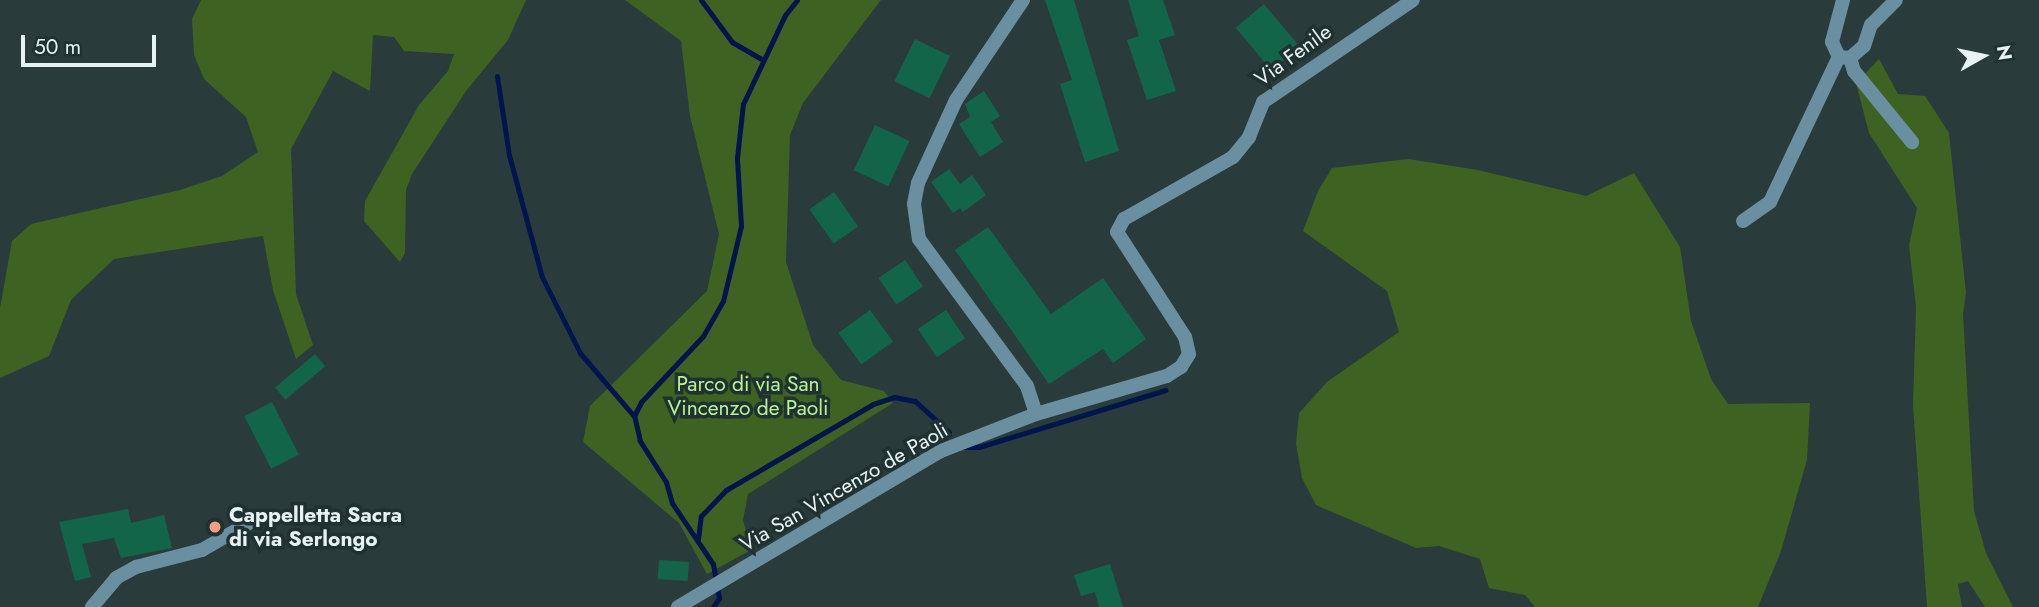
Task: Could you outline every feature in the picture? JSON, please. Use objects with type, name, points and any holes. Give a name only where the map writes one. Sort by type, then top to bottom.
[{"type":"street","points":[[1023,0],[956,100],[918,183],[914,204],[919,239],[1027,386],[1036,414]]},
{"type":"street","name":"Via Fenile","points":[[1117,232],[1141,207],[1233,156],[1249,137],[1263,102],[1413,0]]},
{"type":"street","points":[[1843,0],[1834,20],[1832,42],[1912,142]]},
{"type":"street","points":[[1743,221],[1770,202],[1844,58],[1864,46],[1871,25],[1896,0]]},
{"type":"street","name":"Via San Vincenzo de Paoli","points":[[678,607],[706,593],[941,451],[1036,414],[1167,376],[1189,354],[1185,337],[1117,232]]},
{"type":"street","points":[[92,607],[116,578],[136,567],[202,550],[256,519]]},
{"type":"green space","points":[[201,0],[526,0],[508,40],[466,91],[412,174],[406,190],[405,253],[400,262],[364,221],[365,201],[419,105],[448,71],[454,54],[404,51],[394,37],[373,35],[370,91],[333,71],[291,149],[296,294],[313,345],[296,359],[273,290],[263,236],[114,259],[71,300],[49,356],[0,378],[0,308],[12,241],[31,224],[180,190],[222,176],[258,152],[246,117],[204,79],[194,55],[192,19]]},
{"type":"green space","name":"Parco di via San Vincenzo de Paoli","points":[[625,0],[881,0],[803,103],[790,135],[786,262],[813,345],[841,380],[884,391],[893,403],[748,494],[743,520],[751,550],[707,574],[679,523],[583,442],[590,406],[707,291],[719,234],[690,116],[681,41]]},
{"type":"green space","points":[[1879,59],[1898,94],[1925,96],[1949,133],[1966,293],[1963,314],[1974,511],[1986,553],[2013,607],[1985,607],[1968,581],[1958,584],[1962,607],[1927,607],[1913,405],[1916,307],[1909,245],[1917,208],[1869,133],[1856,83]]},
{"type":"green space","points":[[1408,159],[1478,170],[1586,196],[1634,173],[1680,247],[1691,321],[1711,379],[1728,404],[1810,403],[1807,460],[1781,551],[1758,607],[1535,607],[1525,595],[1489,588],[1480,559],[1439,546],[1416,548],[1316,505],[1302,478],[1296,444],[1299,413],[1328,381],[1399,332],[1387,291],[1303,231],[1318,191],[1332,168]]},
{"type":"building","points":[[1045,0],[1074,0],[1119,151],[1085,162],[1060,84],[1072,80]]},
{"type":"building","points":[[1128,0],[1163,0],[1175,35],[1159,40],[1176,91],[1147,100],[1127,40],[1139,36]]},
{"type":"building","points":[[1264,4],[1300,47],[1272,71],[1236,28]]},
{"type":"building","points":[[915,39],[950,56],[929,98],[894,81]]},
{"type":"building","points":[[984,91],[1000,116],[991,122],[1003,142],[980,157],[959,124],[970,117],[965,104]]},
{"type":"building","points":[[875,125],[909,141],[888,186],[854,170]]},
{"type":"building","points":[[949,169],[960,184],[972,175],[986,195],[963,212],[960,208],[953,213],[931,182]]},
{"type":"building","points":[[834,192],[858,226],[834,244],[809,209]]},
{"type":"building","points":[[988,227],[1051,314],[1103,278],[1146,339],[1113,363],[1103,349],[1049,384],[955,250]]},
{"type":"building","points":[[905,260],[923,287],[896,304],[878,278]]},
{"type":"building","points":[[870,310],[893,342],[861,364],[838,333]]},
{"type":"building","points":[[946,310],[965,338],[937,357],[918,329]]},
{"type":"building","points":[[315,354],[325,366],[285,400],[275,387]]},
{"type":"building","points":[[272,402],[299,455],[271,469],[244,416]]},
{"type":"building","points":[[128,509],[131,523],[164,515],[172,548],[121,558],[114,538],[82,544],[91,577],[75,581],[59,522]]},
{"type":"building","points":[[659,560],[689,562],[688,581],[658,579]]},
{"type":"building","points":[[1110,564],[1123,607],[1099,607],[1095,592],[1081,596],[1074,575]]},
{"type":"waterway","points":[[701,0],[732,42],[762,59]]},
{"type":"waterway","points":[[713,607],[719,598],[713,564],[672,503],[666,482],[640,441],[634,416],[641,402],[703,336],[723,301],[741,226],[737,158],[743,104],[785,15],[797,0]]},
{"type":"waterway","points":[[497,76],[509,155],[542,277],[580,353],[634,416]]},
{"type":"waterway","points":[[964,447],[979,447],[1165,390]]},
{"type":"waterway","points":[[698,539],[701,516],[726,490],[873,404],[894,397],[915,401],[949,432]]},
{"type":"place","name":"Cappelletta Sacra di via Serlongo","points":[[215,527]]}]
